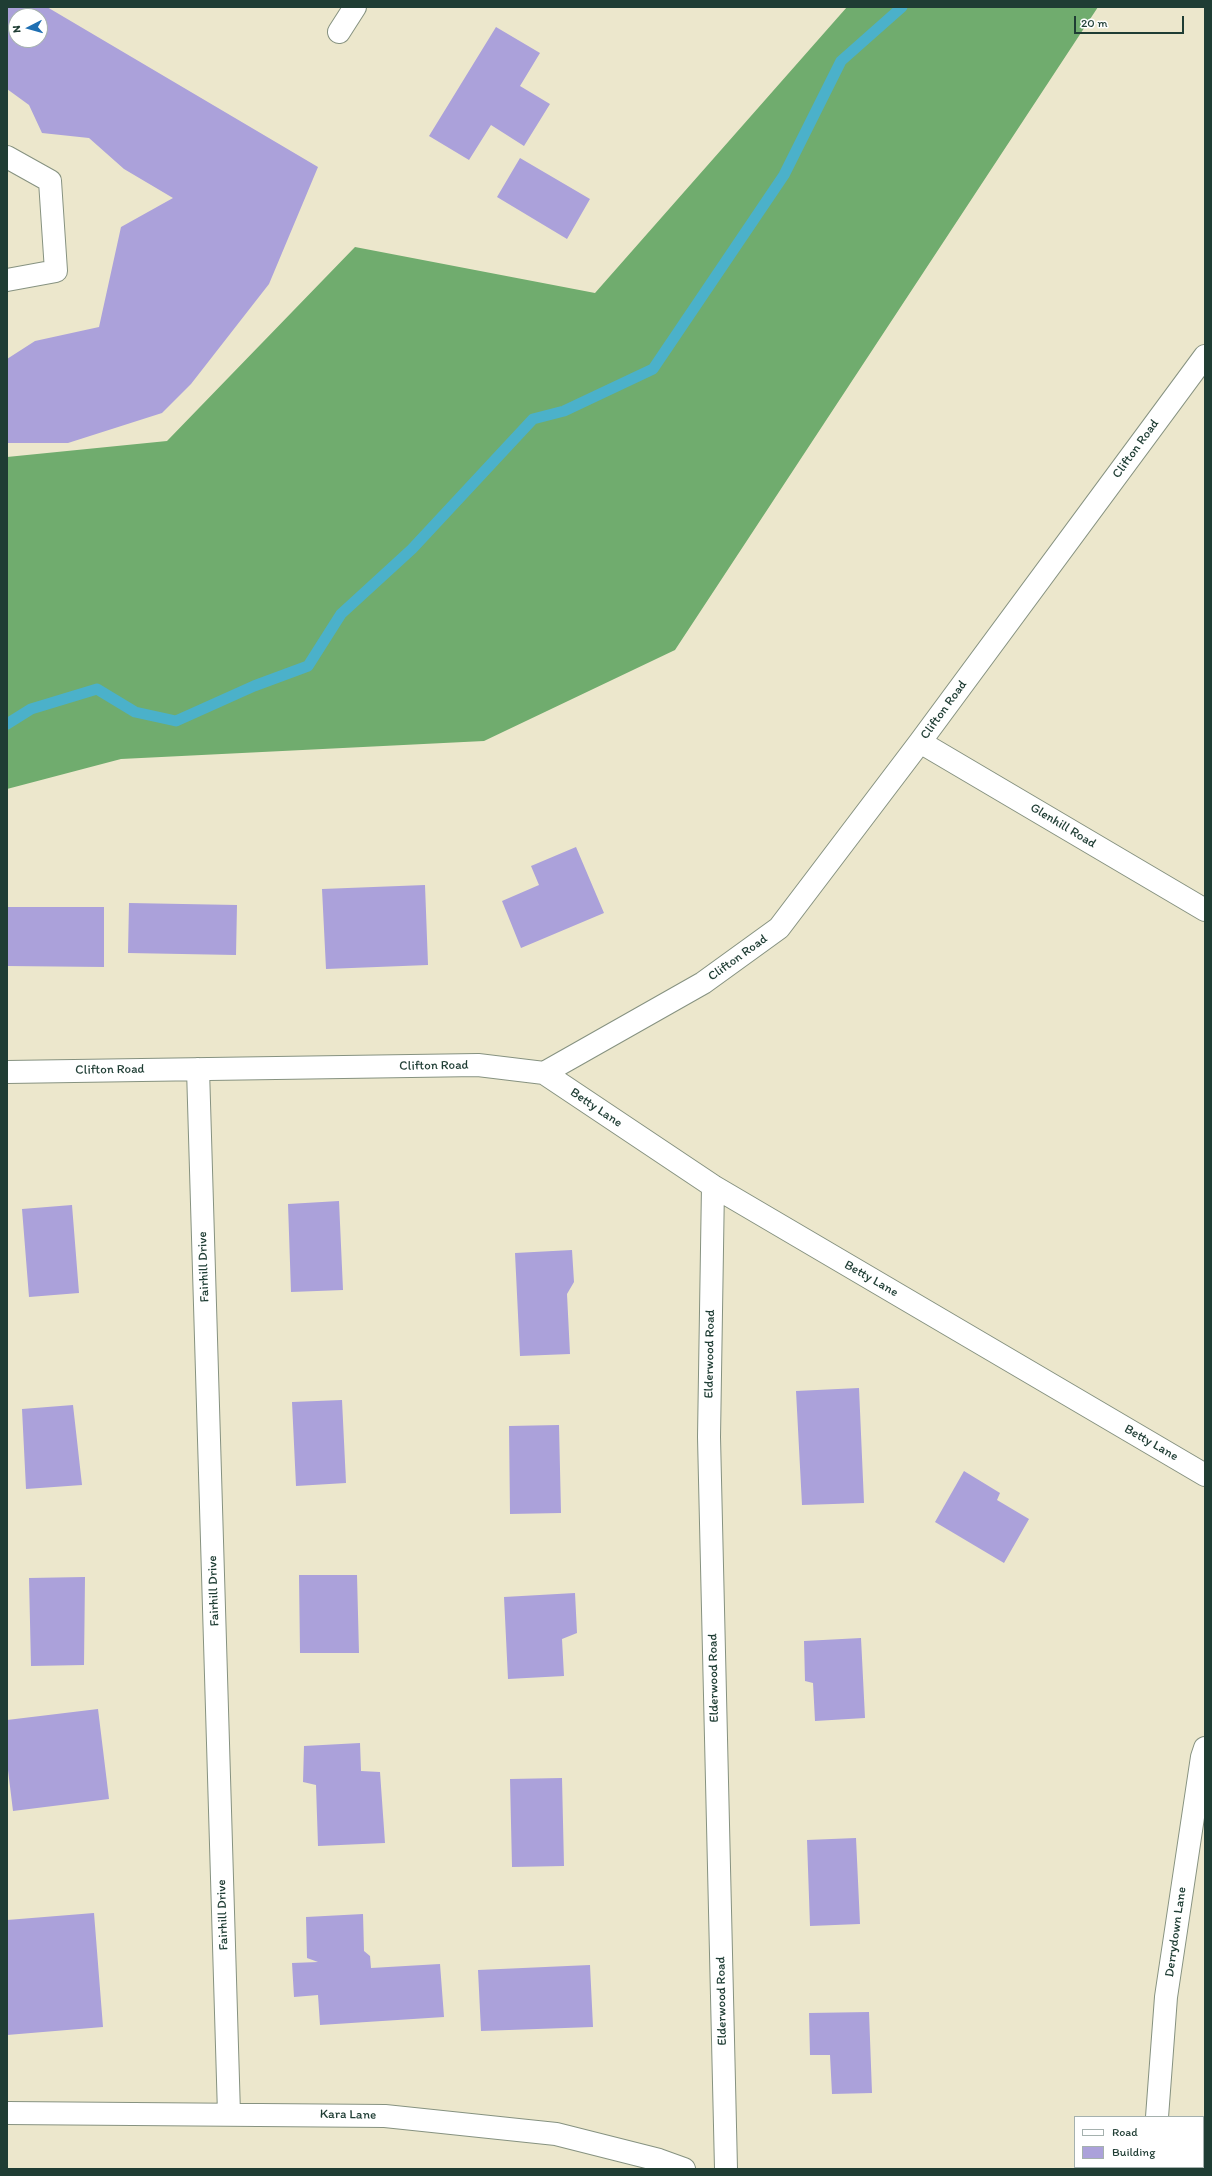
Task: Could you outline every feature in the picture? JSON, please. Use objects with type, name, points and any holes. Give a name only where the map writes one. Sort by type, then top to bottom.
[{"type":"street","points":[[339,32],[355,7]]},
{"type":"street","points":[[7,157],[50,181],[56,271],[7,280]]},
{"type":"street","name":"Clifton Road","points":[[7,1072],[478,1065],[544,1073],[703,983],[779,928],[920,742],[1205,356]]},
{"type":"street","name":"Glenhill Road","points":[[920,742],[1205,910]]},
{"type":"street","name":"Fairhill Drive","points":[[198,1069],[229,2114]]},
{"type":"street","name":"Betty Lane","points":[[544,1073],[713,1186],[1205,1475]]},
{"type":"street","name":"Elderwood Road","points":[[713,1186],[709,1437],[726,2169]]},
{"type":"street","name":"Derrydown Lane","points":[[1157,2116],[1166,1997],[1202,1757],[1205,1748]]},
{"type":"street","name":"Kara Lane","points":[[7,2113],[385,2116],[556,2134],[658,2160],[684,2169]]},
{"type":"green space","points":[[847,7],[1098,7],[675,650],[484,741],[121,759],[7,789],[7,457],[167,441],[355,247],[595,293]]},
{"type":"building","points":[[7,7],[47,7],[318,167],[269,284],[191,384],[162,413],[68,443],[7,443],[7,359],[35,341],[99,327],[121,227],[173,198],[124,169],[89,138],[42,133],[29,105],[7,89]]},
{"type":"building","points":[[496,27],[540,53],[520,86],[550,104],[524,146],[491,125],[469,160],[429,136]]},
{"type":"building","points":[[520,158],[590,199],[567,239],[497,197]]},
{"type":"building","points":[[576,847],[604,913],[521,948],[502,901],[539,885],[531,866]]},
{"type":"building","points":[[425,885],[428,965],[326,969],[322,889]]},
{"type":"building","points":[[129,903],[237,905],[236,955],[128,953]]},
{"type":"building","points":[[7,907],[104,907],[104,967],[7,966]]},
{"type":"building","points":[[339,1201],[343,1290],[291,1292],[288,1204]]},
{"type":"building","points":[[72,1205],[79,1293],[29,1297],[22,1209]]},
{"type":"building","points":[[572,1250],[574,1282],[567,1294],[570,1354],[520,1356],[515,1253]]},
{"type":"building","points":[[859,1388],[864,1503],[802,1505],[796,1391]]},
{"type":"building","points":[[342,1400],[346,1483],[296,1486],[292,1402]]},
{"type":"building","points":[[73,1405],[82,1485],[26,1489],[22,1409]]},
{"type":"building","points":[[559,1425],[561,1513],[510,1514],[509,1426]]},
{"type":"building","points":[[964,1471],[1000,1493],[997,1500],[1029,1519],[1004,1563],[935,1522]]},
{"type":"building","points":[[299,1575],[357,1575],[359,1653],[300,1653]]},
{"type":"building","points":[[85,1577],[84,1665],[31,1666],[29,1578]]},
{"type":"building","points":[[575,1593],[577,1633],[562,1639],[564,1676],[508,1679],[504,1597]]},
{"type":"building","points":[[861,1638],[865,1718],[815,1721],[813,1683],[805,1681],[804,1641]]},
{"type":"building","points":[[98,1709],[109,1799],[13,1811],[7,1762],[7,1720]]},
{"type":"building","points":[[360,1743],[361,1771],[380,1772],[385,1843],[318,1846],[316,1785],[303,1782],[304,1746]]},
{"type":"building","points":[[562,1778],[564,1866],[512,1867],[510,1779]]},
{"type":"building","points":[[856,1838],[860,1924],[810,1926],[807,1840]]},
{"type":"building","points":[[94,1913],[103,2027],[7,2035],[7,1920]]},
{"type":"building","points":[[363,1914],[364,1951],[370,1956],[371,1968],[440,1964],[444,2017],[320,2025],[318,1995],[294,1997],[292,1963],[318,1962],[307,1958],[306,1917]]},
{"type":"building","points":[[590,1965],[593,2027],[481,2031],[478,1970]]},
{"type":"building","points":[[869,2012],[872,2093],[832,2094],[830,2055],[810,2055],[809,2013]]},
{"type":"waterway","points":[[7,724],[31,709],[97,689],[135,712],[176,721],[254,686],[308,666],[341,614],[412,549],[533,419],[564,411],[653,369],[784,175],[841,61],[902,7]]}]
